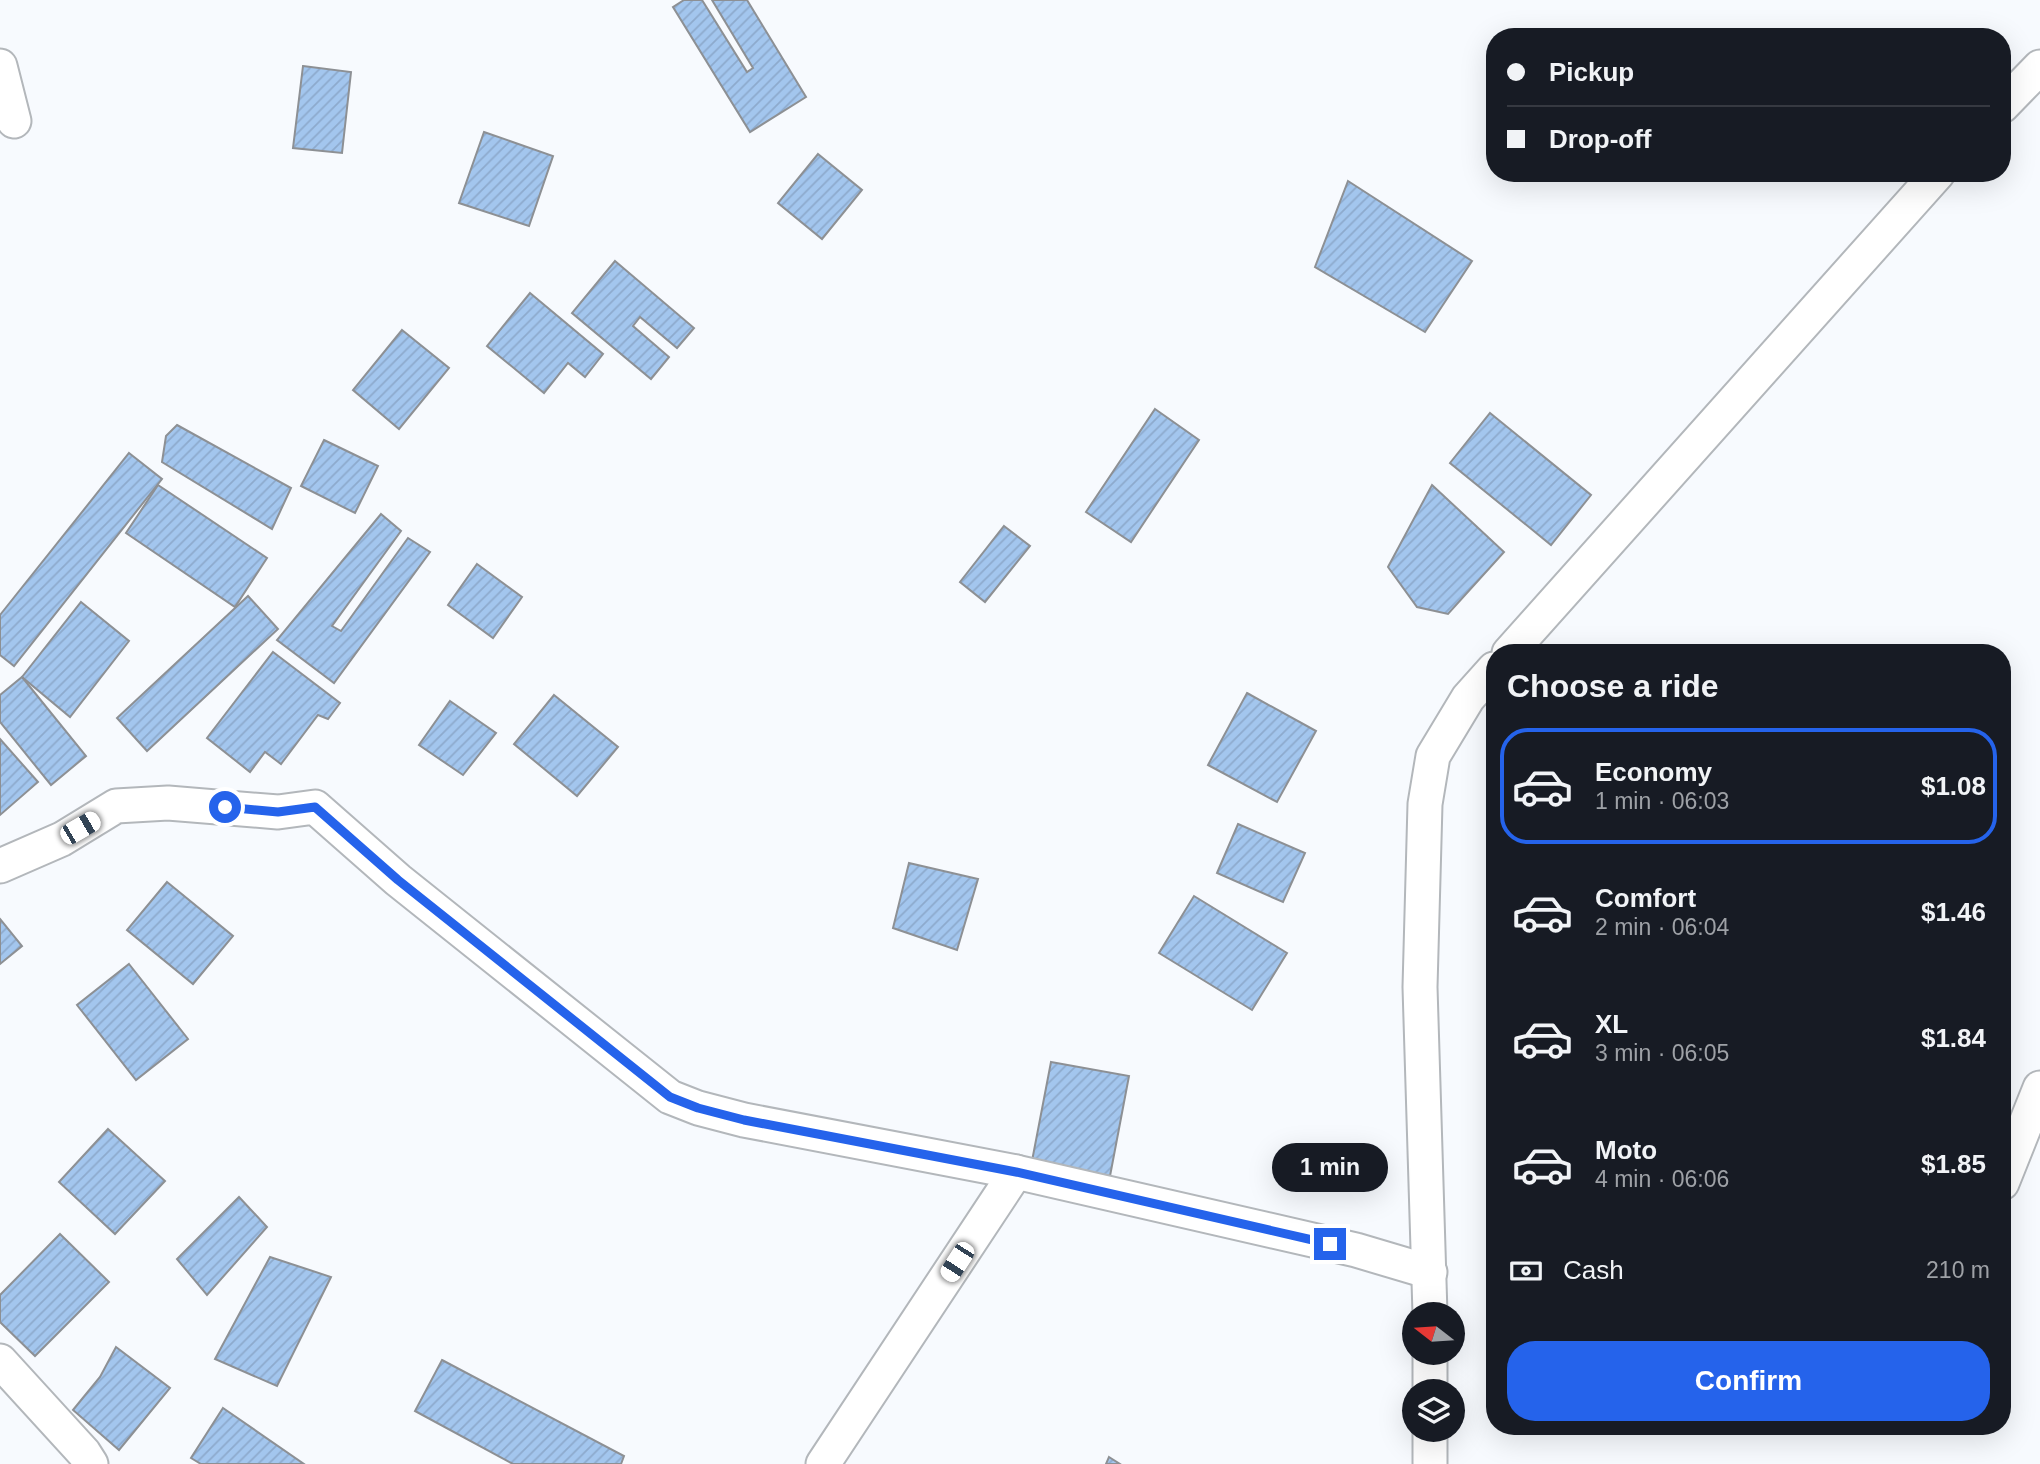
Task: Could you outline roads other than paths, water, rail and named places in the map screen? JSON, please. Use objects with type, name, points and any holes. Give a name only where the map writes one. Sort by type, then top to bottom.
[{"type":"street","points":[[0,66],[13,121]]},
{"type":"street","points":[[2011,97],[2040,67]]},
{"type":"street","points":[[1517,644],[1930,182]]},
{"type":"street","points":[[1430,1302],[1420,988],[1425,804],[1433,756],[1468,698],[1486,678]]},
{"type":"street","points":[[0,866],[62,839],[116,806],[168,803],[278,812],[315,807],[398,880],[670,1097],[698,1108],[744,1120],[1016,1172],[1356,1250],[1430,1272]]},
{"type":"street","points":[[2011,1160],[2040,1088]]},
{"type":"street","points":[[822,1464],[1016,1172]]},
{"type":"street","points":[[0,1361],[85,1452],[91,1464]]},
{"type":"street","points":[[1430,1442],[1430,1464]]}]
